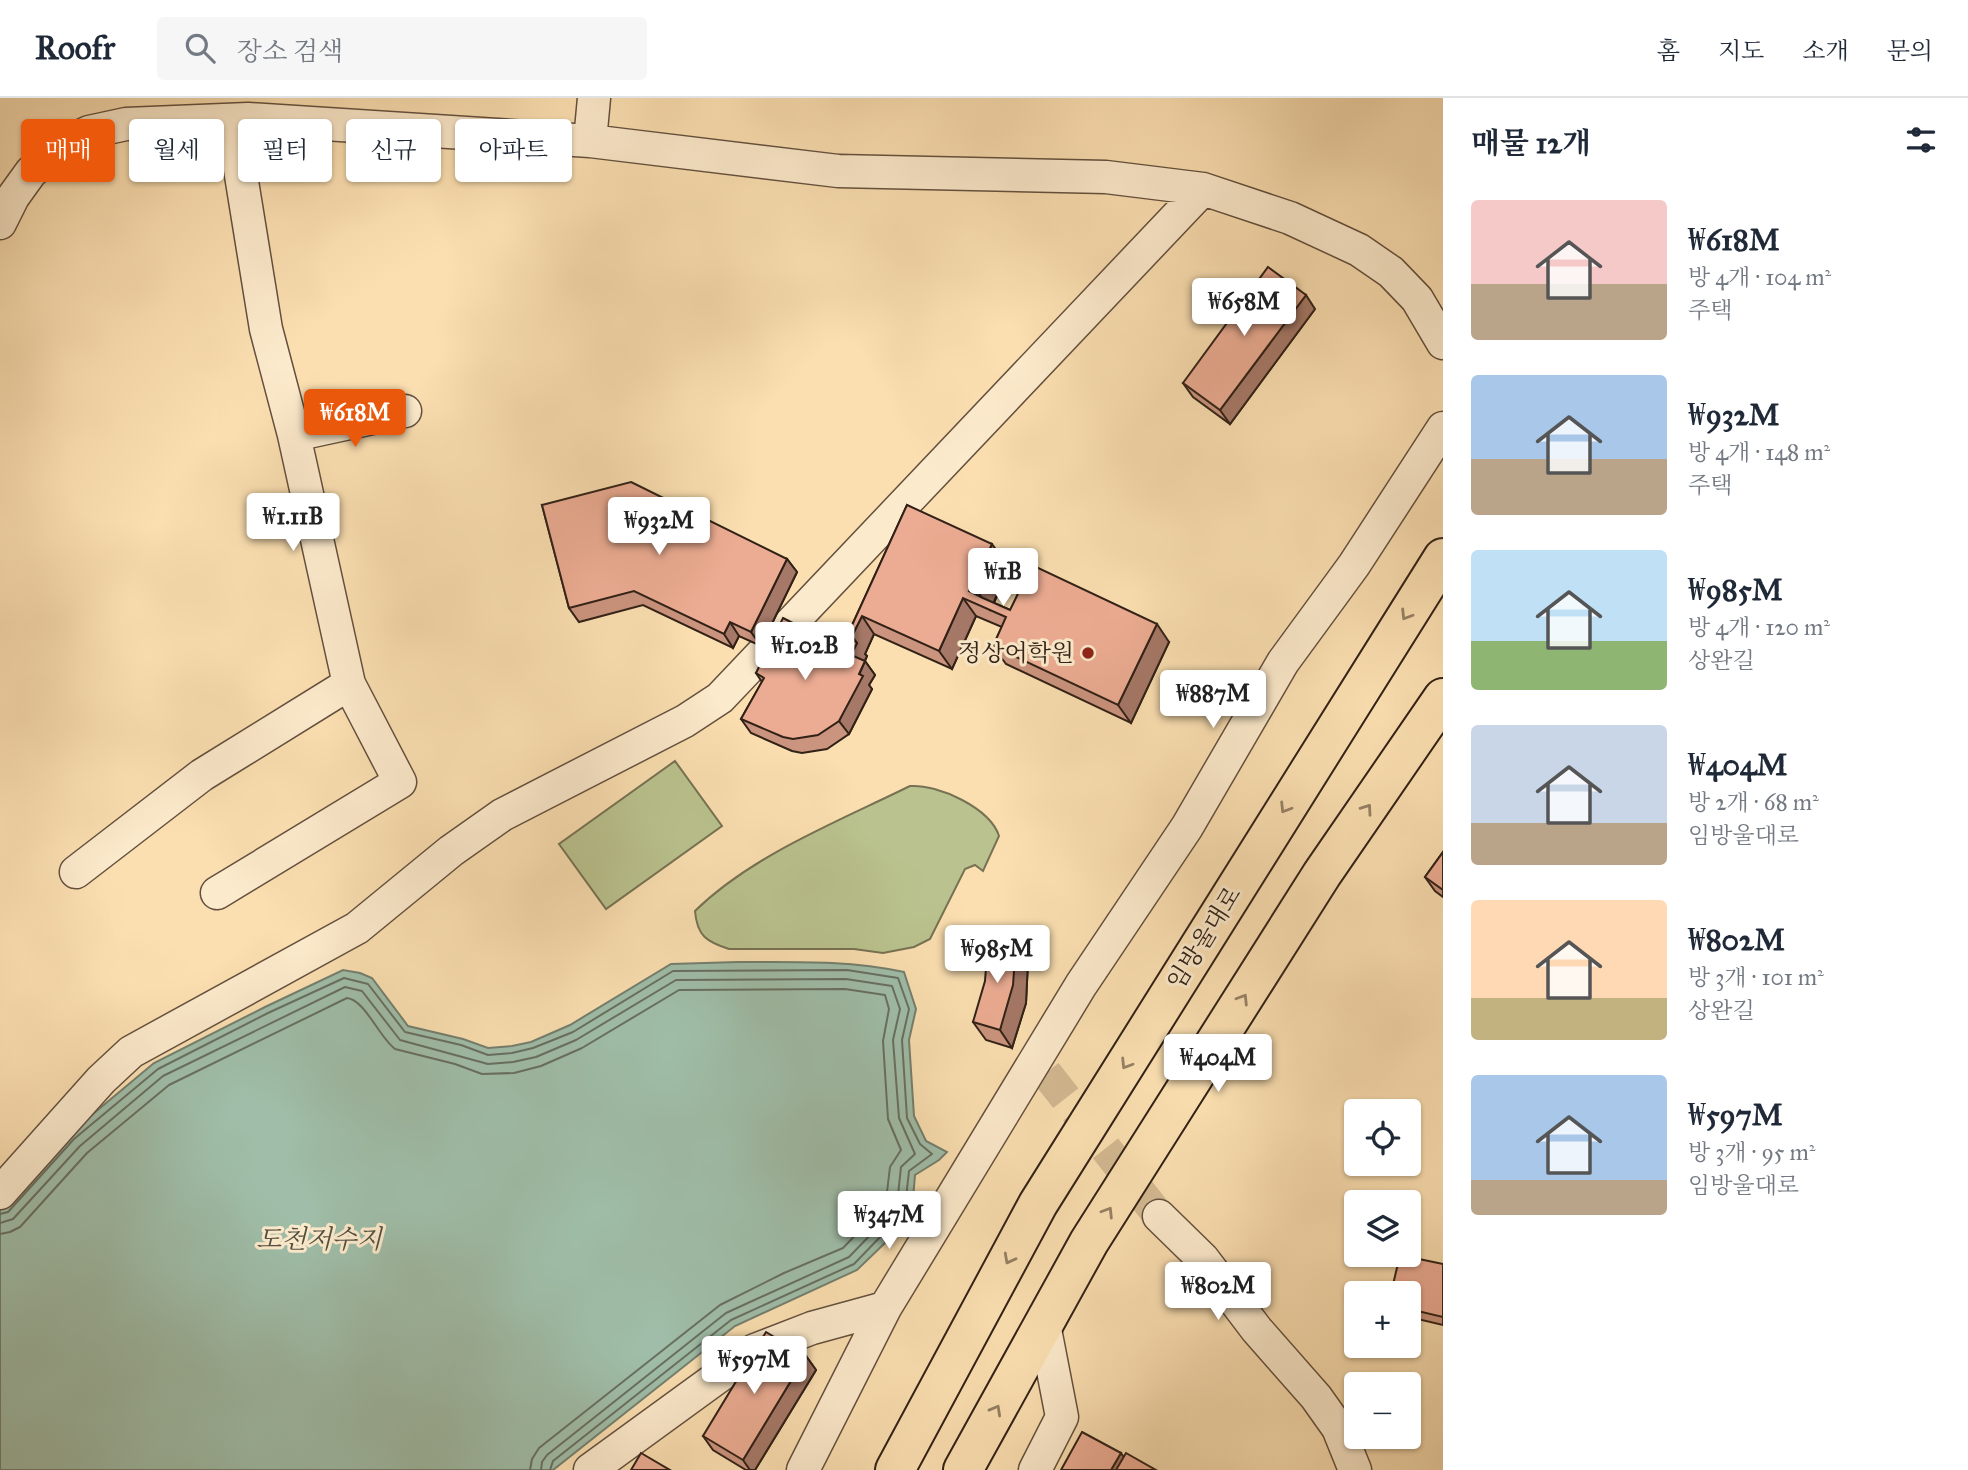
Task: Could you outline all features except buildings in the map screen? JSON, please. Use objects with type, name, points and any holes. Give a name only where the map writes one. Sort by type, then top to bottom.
[{"type":"main road","name":"임방울대로","points":[[895,1470],[1038,1204],[1443,558]]},
{"type":"main road","points":[[963,1470],[1089,1242],[1322,874],[1443,698]]},
{"type":"street","points":[[590,141],[594,98]]},
{"type":"street","points":[[217,893],[400,782],[349,684],[294,435],[266,329],[249,113]]},
{"type":"street","points":[[0,223],[31,172],[68,142],[89,132],[126,124],[249,113],[590,141],[838,171],[1106,177],[1203,189],[1290,218],[1359,250],[1391,272],[1417,299],[1443,343]]},
{"type":"street","points":[[0,1193],[102,1080],[131,1052],[357,928],[451,851],[502,815],[685,721],[720,698],[1203,189]]},
{"type":"street","points":[[294,435],[405,411]]},
{"type":"street","points":[[803,1470],[885,1308],[1040,1069],[1081,985],[1187,827],[1283,662],[1354,565],[1443,428]]},
{"type":"street","points":[[76,872],[202,775],[349,684]]},
{"type":"street","points":[[1159,1216],[1203,1259],[1257,1331],[1316,1397],[1338,1428],[1354,1470]]},
{"type":"street","points":[[590,1470],[755,1350],[812,1328],[885,1308]]},
{"type":"street","points":[[1035,1470],[1062,1417],[1044,1324]]},
{"type":"green space","points":[[675,761],[722,826],[606,909],[559,844]]},
{"type":"green space","points":[[910,786],[934,789],[962,800],[985,816],[999,836],[983,871],[975,865],[965,869],[930,939],[914,947],[883,953],[854,949],[729,949],[715,944],[701,932],[695,911],[743,873],[797,841]]},
{"type":"water","name":"도천저수지","points":[[671,964],[842,964],[904,972],[916,1009],[909,1040],[914,1116],[926,1141],[947,1152],[915,1175],[913,1199],[889,1239],[857,1270],[735,1326],[553,1470],[0,1470],[0,1210],[69,1134],[154,1063],[343,970],[372,978],[408,1026],[488,1048],[531,1042],[570,1025]]},
{"type":"tunnel","points":[[1046,1073],[1159,1216]]},
{"type":"place","name":"정상어학원","points":[[1088,653]]}]
